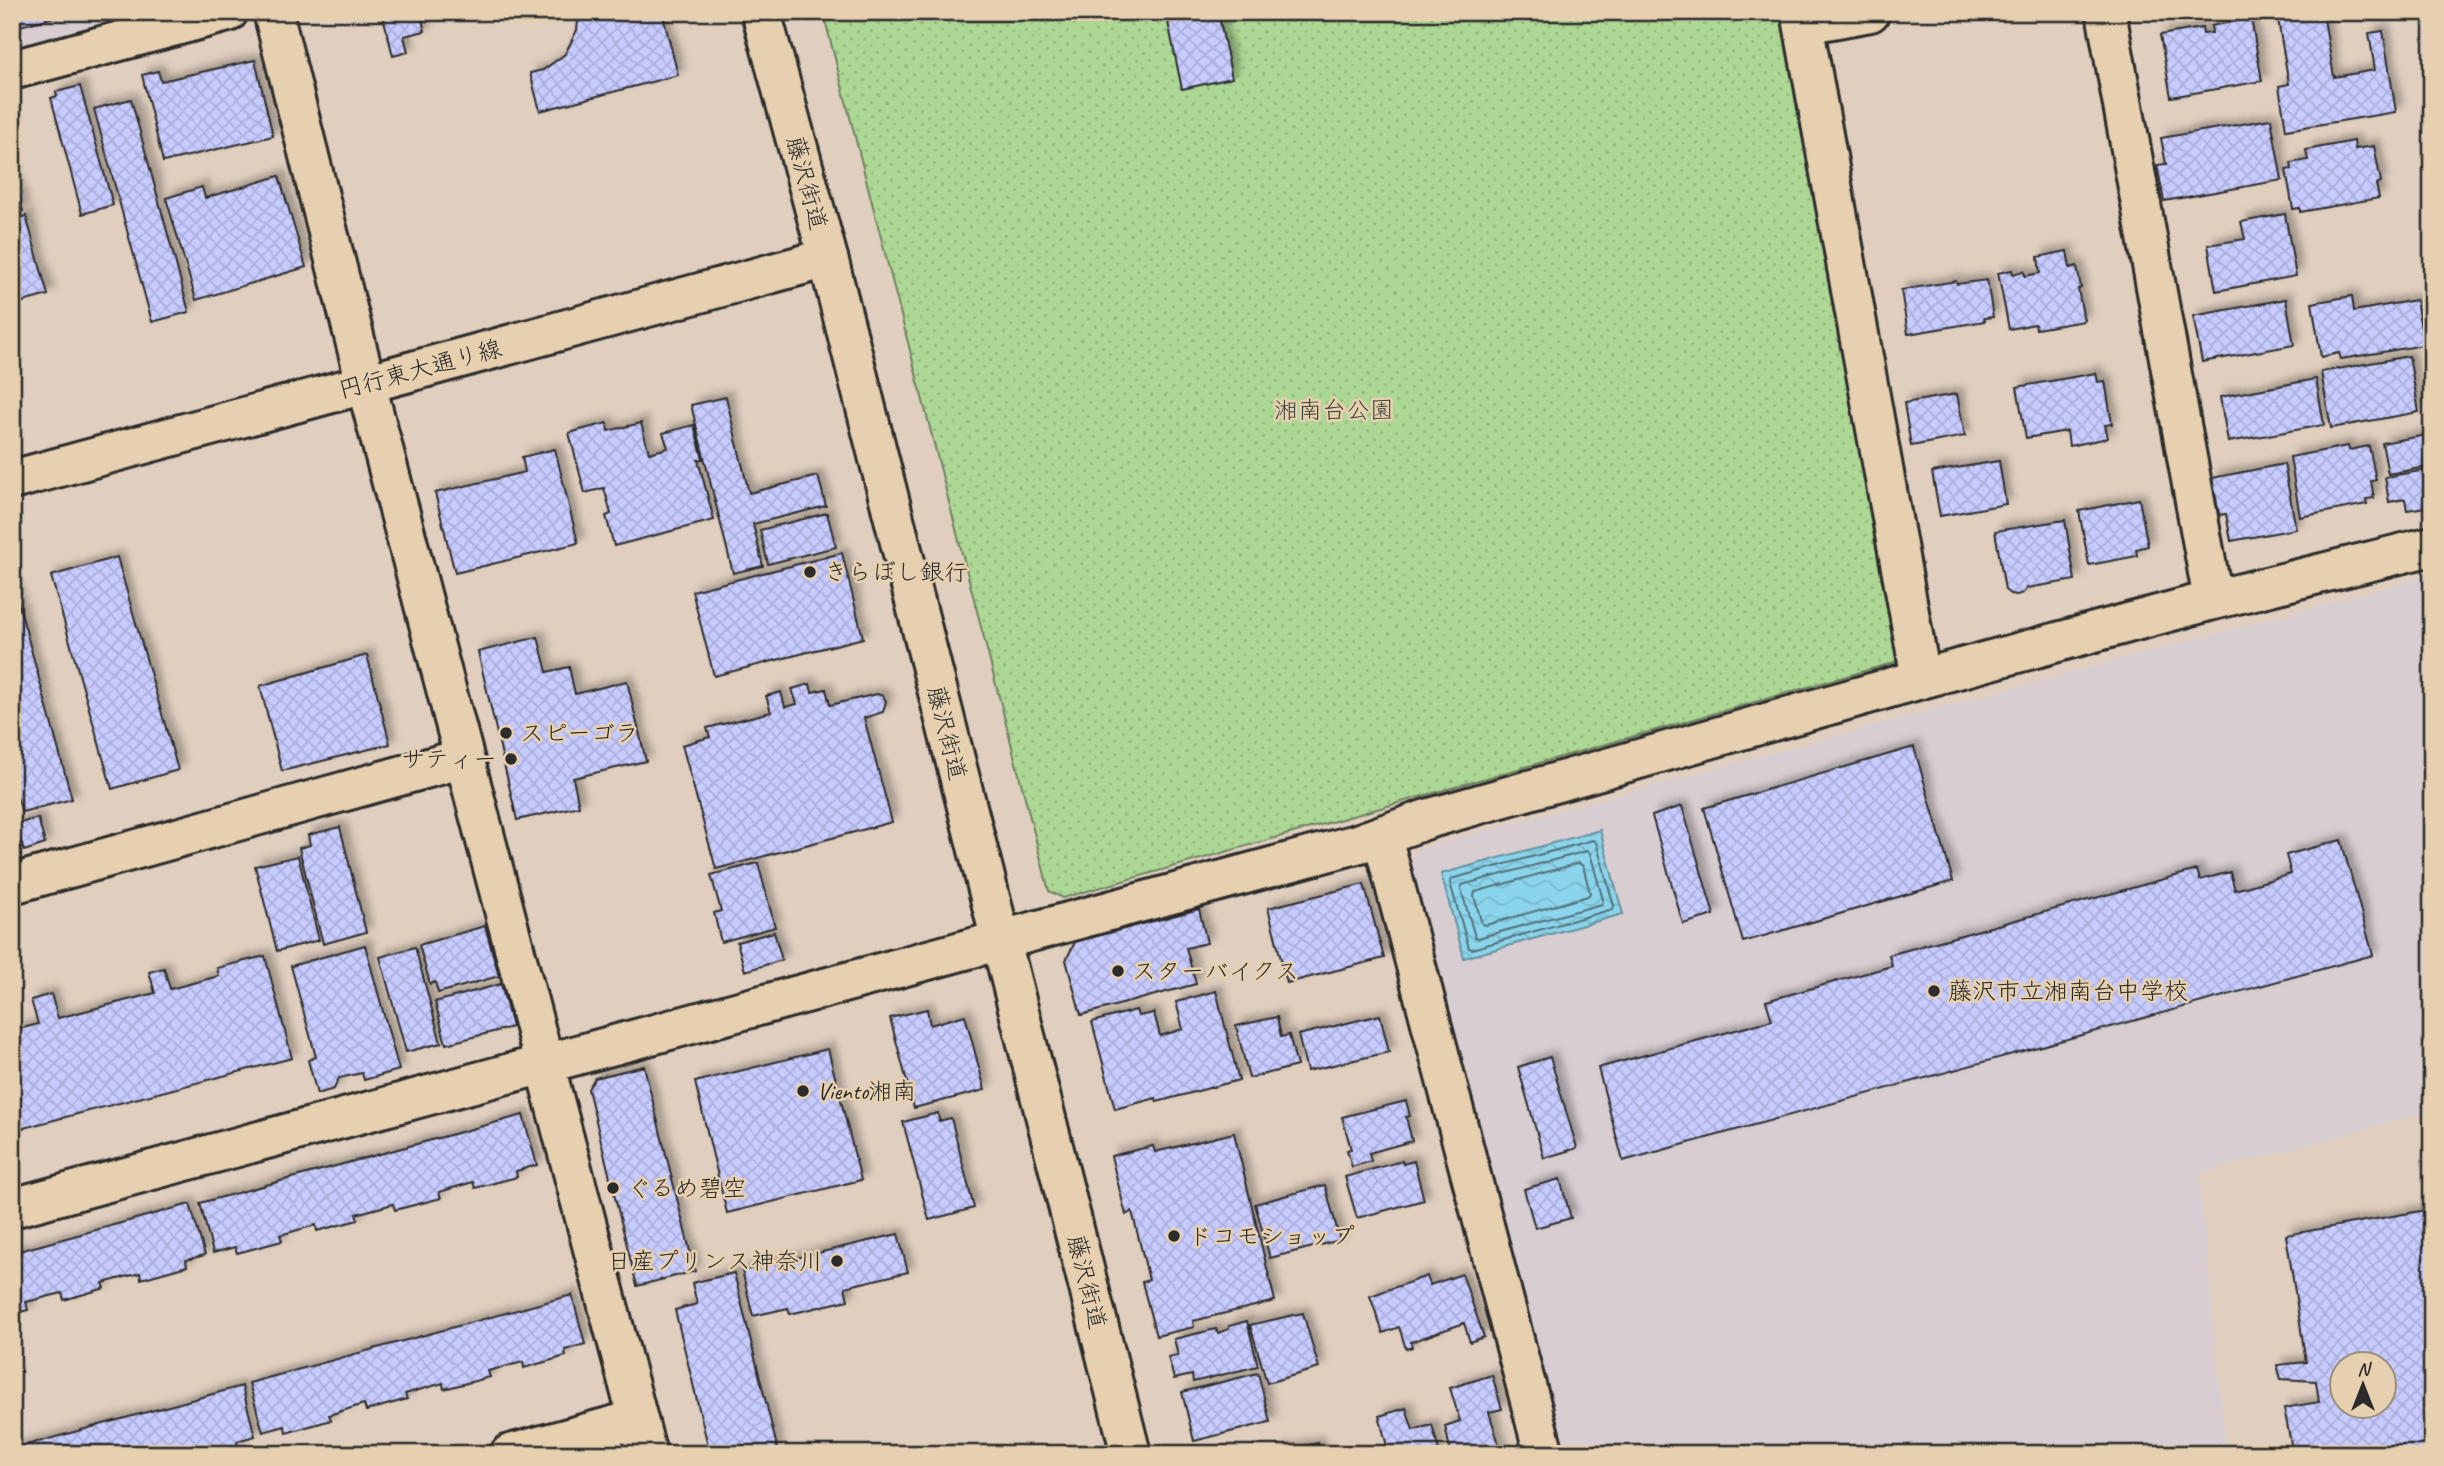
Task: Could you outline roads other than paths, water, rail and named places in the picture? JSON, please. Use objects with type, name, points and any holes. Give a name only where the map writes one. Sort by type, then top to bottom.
[{"type":"main road","points":[[12,71],[228,12]]},
{"type":"main road","points":[[272,12],[366,384],[643,1436],[510,1454]]},
{"type":"main road","name":"藤沢街道","points":[[761,12],[828,258],[1130,1454]]},
{"type":"main road","points":[[1870,12],[1802,18],[1921,679]]},
{"type":"main road","points":[[2106,12],[2213,600]]},
{"type":"main road","name":"円行東大通り線","points":[[12,480],[828,258]]},
{"type":"main road","points":[[12,1208],[1382,836],[1427,819],[1921,679],[2213,600],[2432,546]]},
{"type":"main road","points":[[12,884],[464,758]]},
{"type":"main road","points":[[1382,836],[1544,1454]]},
{"type":"water","points":[[1600,830],[1623,914],[1464,958],[1441,874]]},
{"type":"place","name":"きらぼし銀行","points":[[810,572]]},
{"type":"place","name":"スピーゴラ","points":[[506,733]]},
{"type":"place","name":"サティー","points":[[511,759]]},
{"type":"place","name":"スターバイクス","points":[[1118,971]]},
{"type":"place","name":"藤沢市立湘南台中学校","points":[[1934,991]]},
{"type":"place","name":"Viento湘南","points":[[803,1091]]},
{"type":"place","name":"ぐるめ碧空","points":[[613,1188]]},
{"type":"place","name":"ドコモショップ","points":[[1174,1236]]},
{"type":"place","name":"日産プリンス神奈川","points":[[837,1261]]},
{"type":"park label","name":"湘南台公園","points":[[1334,410]]}]
